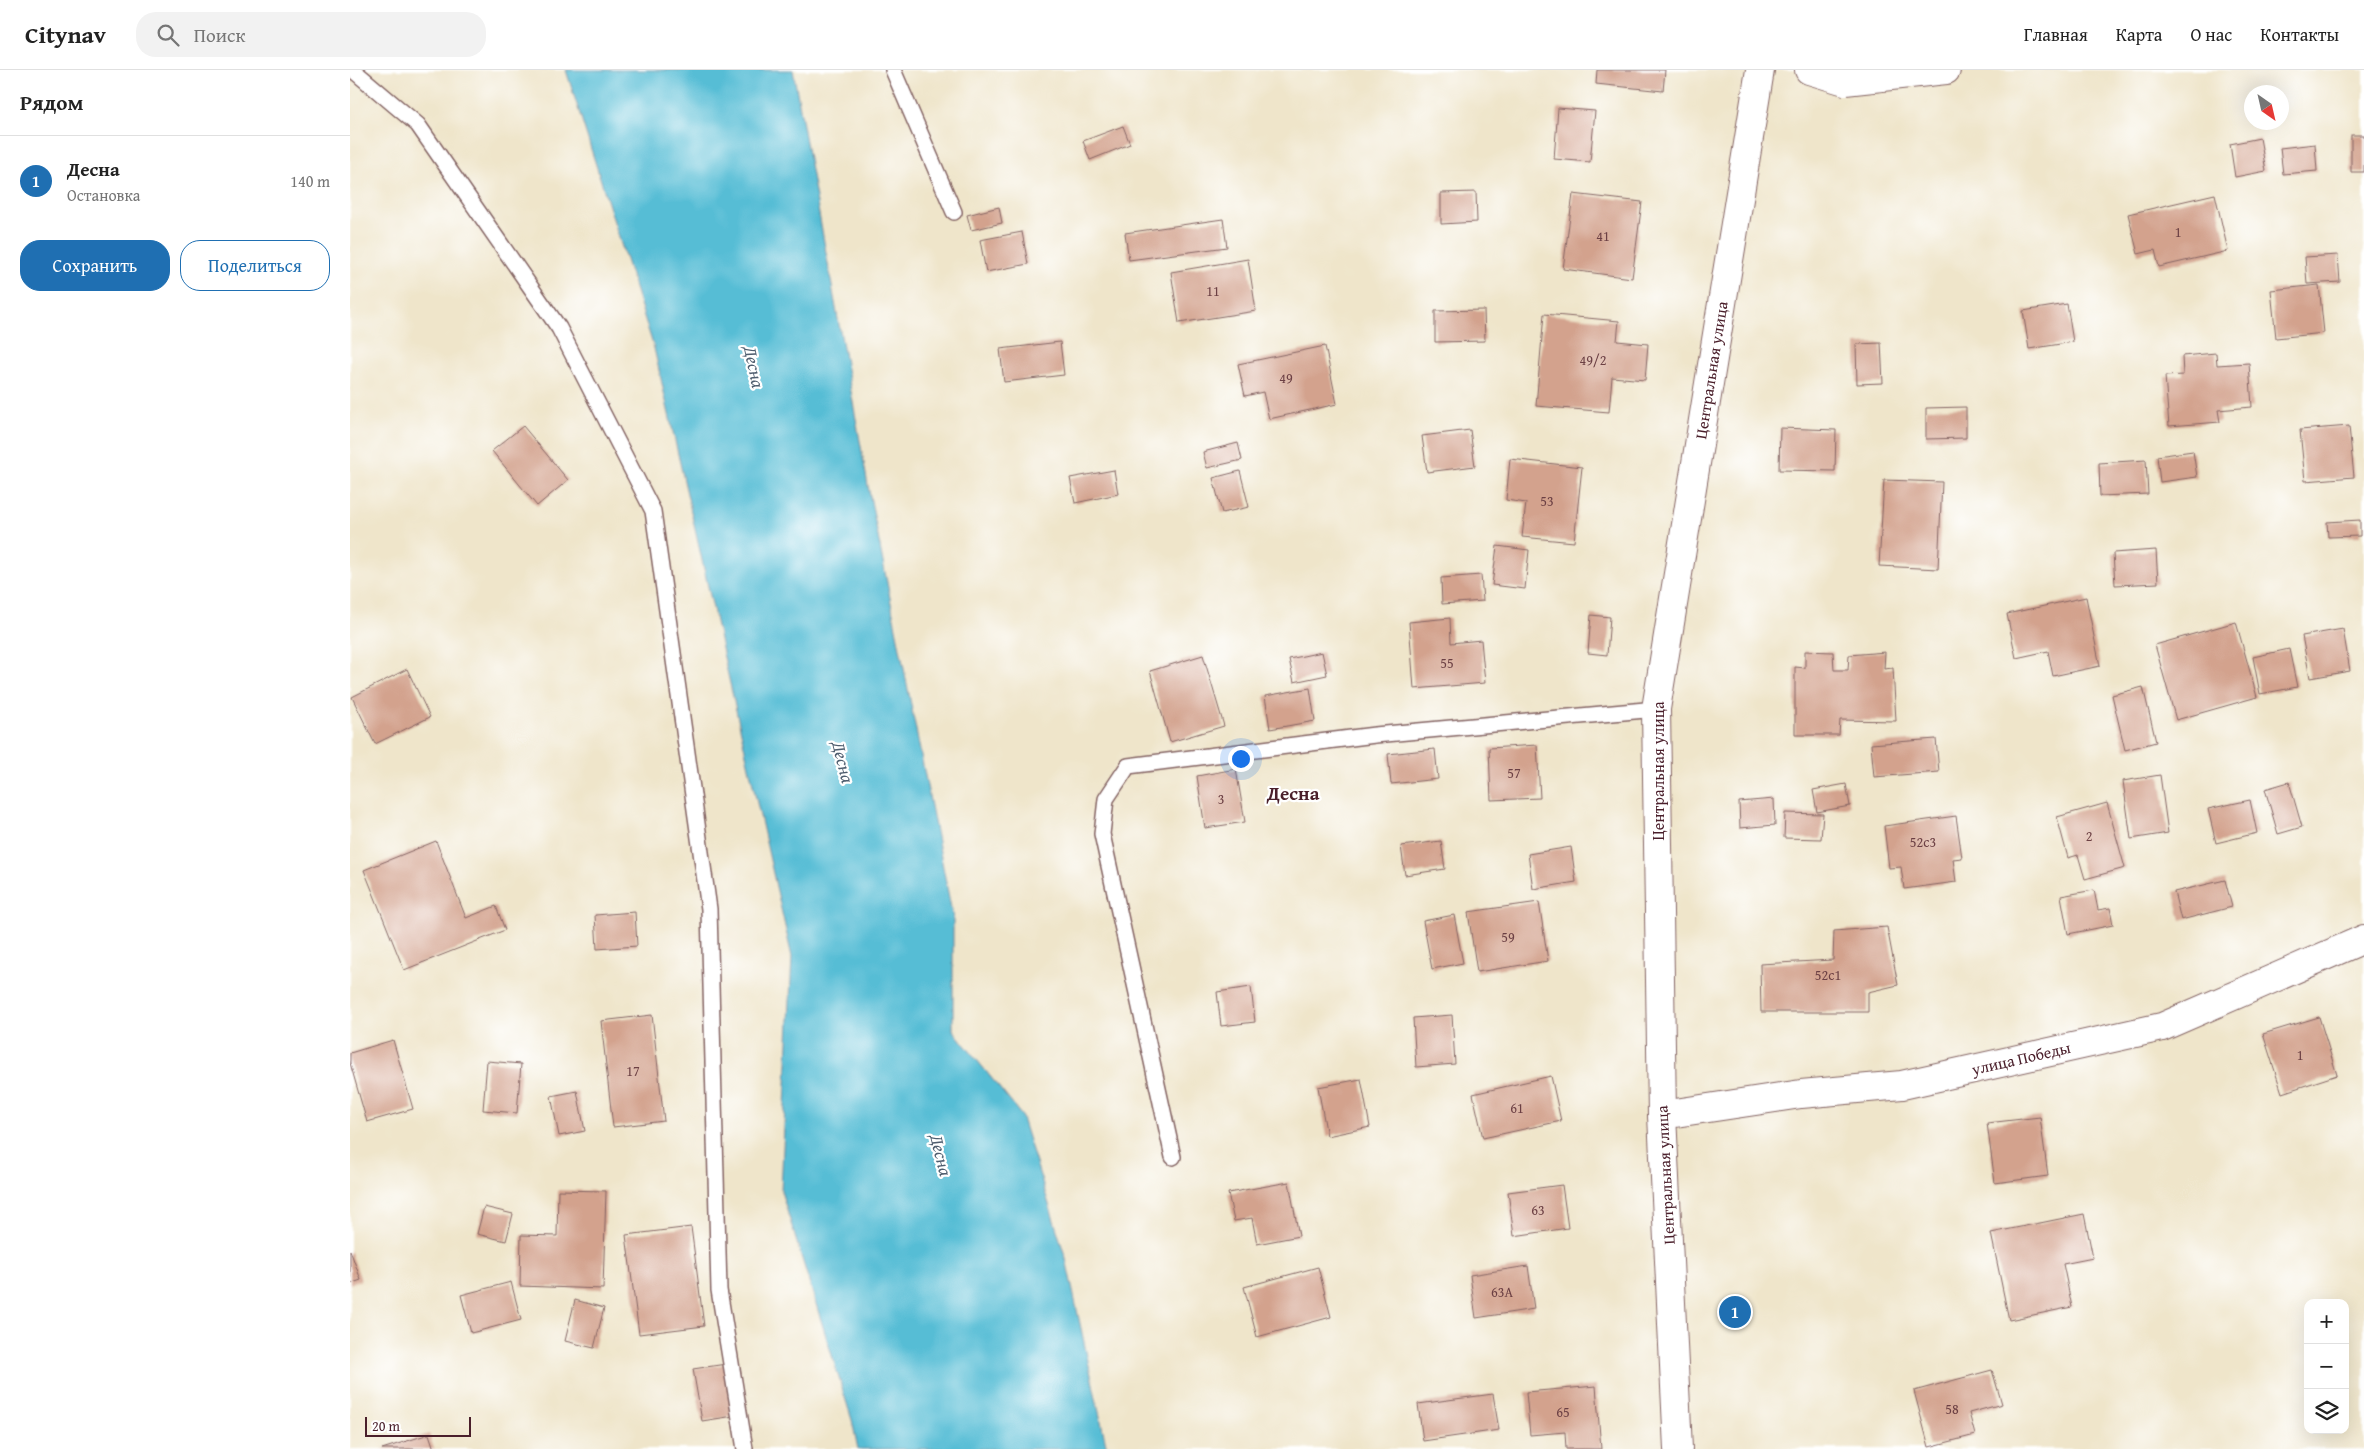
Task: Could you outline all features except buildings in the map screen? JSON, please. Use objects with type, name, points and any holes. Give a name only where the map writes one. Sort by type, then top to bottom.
[{"type":"street","name":"Центральная улица","points":[[1678,1449],[1662,1115],[1656,709],[1760,70]]},
{"type":"street","points":[[1810,70],[1846,81],[1946,70]]},
{"type":"street","name":"улица Победы","points":[[1662,1115],[1801,1094],[1902,1085],[2162,1027],[2364,939]]},
{"type":"lane","points":[[353,70],[418,125],[559,328],[653,511],[709,909],[718,1290],[746,1449]]},
{"type":"lane","points":[[893,70],[954,212]]},
{"type":"lane","points":[[1173,1157],[1102,834],[1106,799],[1128,766],[1375,735],[1656,709]]},
{"type":"water","points":[[566,70],[793,70],[869,491],[953,918],[953,1030],[1021,1115],[1066,1259],[1107,1449],[858,1449],[852,1420],[781,1191],[792,957],[654,348]]},
{"type":"place","name":"Десна","points":[[1735,1312]]},
{"type":"district","name":"Десна","points":[[1293,793]]}]
